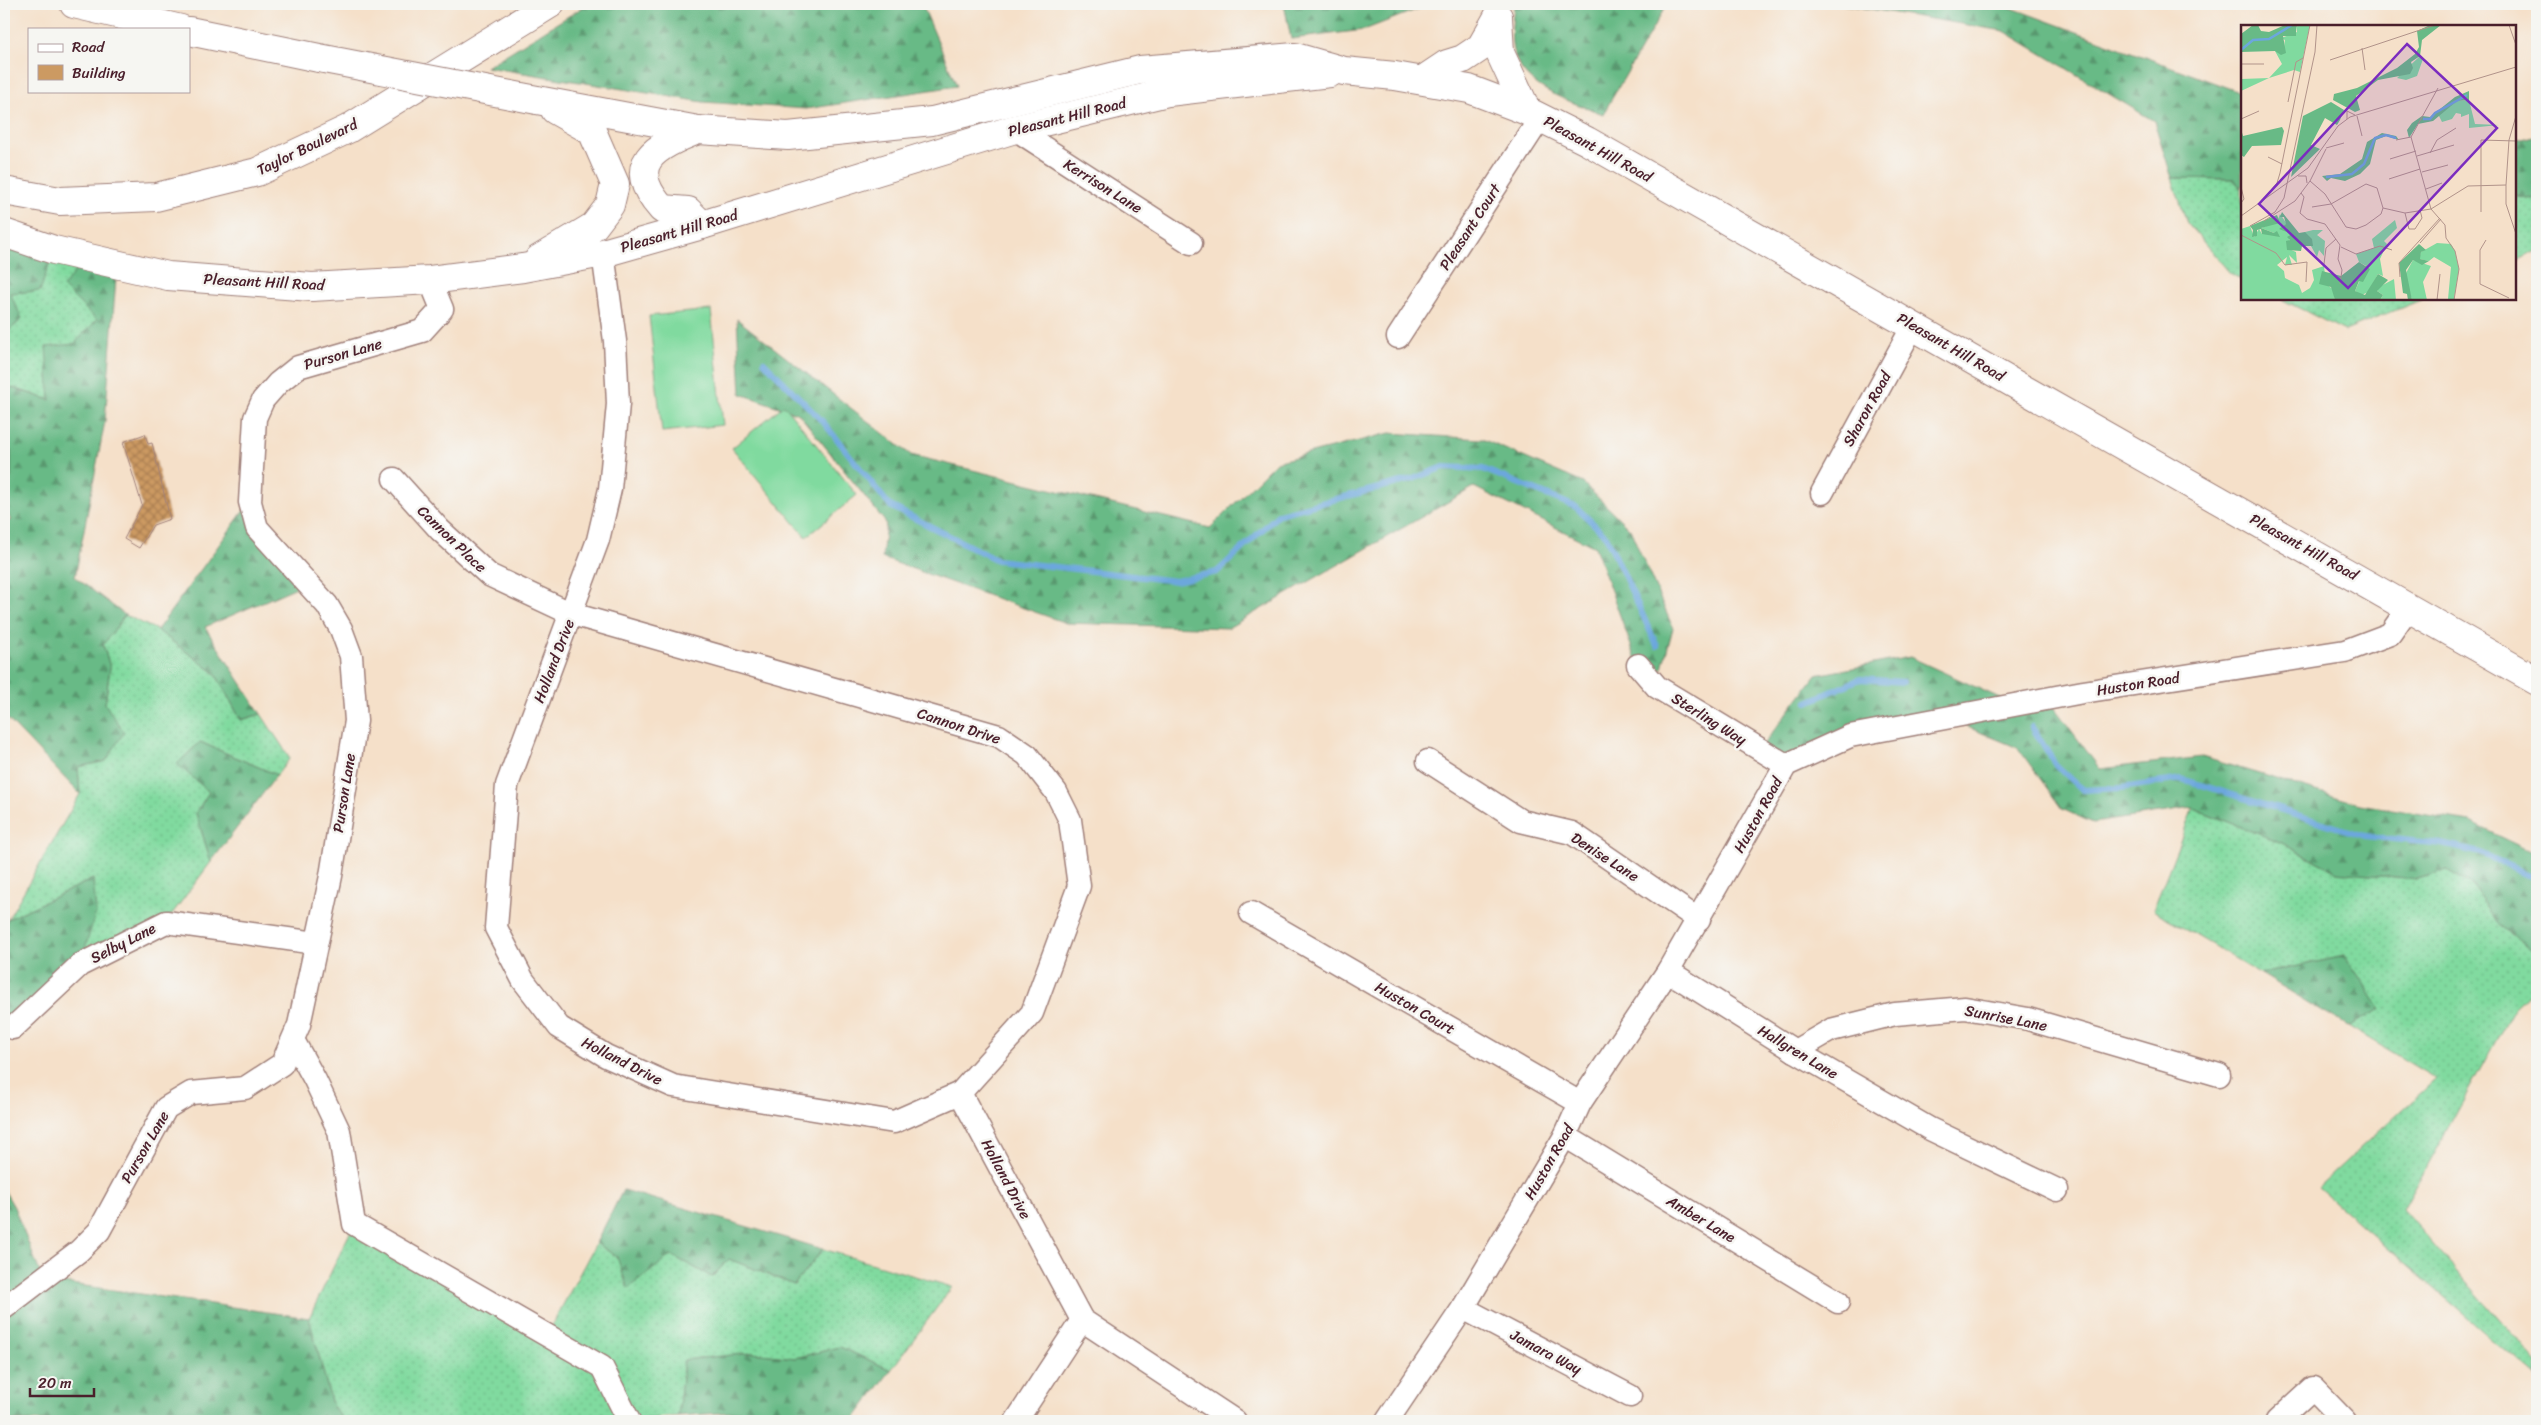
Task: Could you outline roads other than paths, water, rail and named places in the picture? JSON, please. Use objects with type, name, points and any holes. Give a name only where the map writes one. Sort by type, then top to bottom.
[{"type":"main road","points":[[74,4],[177,28]]},
{"type":"main road","name":"Taylor Boulevard","points":[[4,191],[60,201],[156,197],[257,172],[348,129],[550,4]]},
{"type":"main road","points":[[1424,80],[1447,64],[1463,59],[1481,47],[1498,17],[1500,52],[1534,114]]},
{"type":"main road","name":"Pleasant Hill Road","points":[[190,31],[319,58],[698,130],[788,136],[932,120],[1150,70],[1295,57],[1344,71],[1424,80],[1469,89],[1534,114],[1913,326],[2537,681]]},
{"type":"main road","name":"Pleasant Hill Road","points":[[4,233],[54,250],[168,276],[312,287],[430,280],[522,268],[603,253],[702,225],[1015,129],[1168,92],[1344,71]]},
{"type":"main road","points":[[522,268],[594,226],[610,205],[615,184],[592,130],[537,100]]},
{"type":"main road","points":[[698,130],[662,145],[648,159],[644,175],[646,188],[662,209],[688,211],[702,225]]},
{"type":"street","name":"Pleasant Court","points":[[1398,337],[1534,114]]},
{"type":"street","name":"Kerrison Lane","points":[[1015,129],[1191,243]]},
{"type":"street","name":"Holland Drive","points":[[603,253],[615,341],[618,404],[610,489],[598,540],[507,785],[496,928],[523,980],[559,1027],[606,1056],[673,1086],[894,1122],[960,1093],[1082,1320],[1235,1421]]},
{"type":"street","name":"Purson Lane","points":[[4,1308],[79,1251],[99,1231],[166,1108],[191,1093],[245,1088],[282,1064],[299,1025],[331,876],[356,721],[351,656],[340,629],[327,605],[257,528],[250,502],[255,418],[263,400],[278,383],[298,367],[422,331],[442,309],[430,280]]},
{"type":"street","name":"Sharon Road","points":[[1822,493],[1913,326]]},
{"type":"street","name":"Cannon Place","points":[[394,479],[440,530],[489,575],[572,614]]},
{"type":"street","name":"Huston Road","points":[[1387,1421],[1462,1308],[1565,1136],[1580,1103],[1668,971],[1699,920],[1786,765],[1850,736],[2083,692],[2345,651],[2390,634],[2409,607]]},
{"type":"street","name":"Cannon Drive","points":[[572,614],[1000,736],[1027,755],[1056,792],[1070,820],[1079,886],[1032,1013],[960,1093]]},
{"type":"street","name":"Sterling Way","points":[[1638,665],[1657,687],[1786,765]]},
{"type":"street","name":"Denise Lane","points":[[1428,762],[1521,821],[1572,833],[1699,920]]},
{"type":"street","name":"Huston Court","points":[[1251,912],[1580,1103]]},
{"type":"street","name":"Selby Lane","points":[[13,1028],[80,965],[166,922],[316,943]]},
{"type":"street","name":"Hallgren Lane","points":[[1668,971],[1795,1051],[1930,1130],[2057,1190]]},
{"type":"street","name":"Sunrise Lane","points":[[1795,1051],[1831,1030],[1895,1014],[1965,1008],[2028,1019],[2219,1075]]},
{"type":"street","points":[[292,1040],[315,1080],[339,1131],[354,1224],[602,1367],[629,1421]]},
{"type":"street","name":"Amber Lane","points":[[1565,1136],[1838,1302]]},
{"type":"street","name":"Jamara Way","points":[[1462,1308],[1630,1396]]},
{"type":"street","points":[[1016,1421],[1082,1320]]},
{"type":"street","points":[[2278,1421],[2313,1388],[2345,1421]]},
{"type":"waterway","points":[[764,362],[824,423],[890,506],[997,560],[1176,581],[1217,572],[1279,514],[1413,479],[1444,467],[1483,469],[1576,507],[1606,536],[1657,646]]},
{"type":"waterway","points":[[1808,702],[1860,679],[1903,682]]},
{"type":"waterway","points":[[2032,727],[2056,765],[2083,790],[2121,788],[2182,779],[2365,836],[2441,844],[2481,853],[2537,879]]}]
